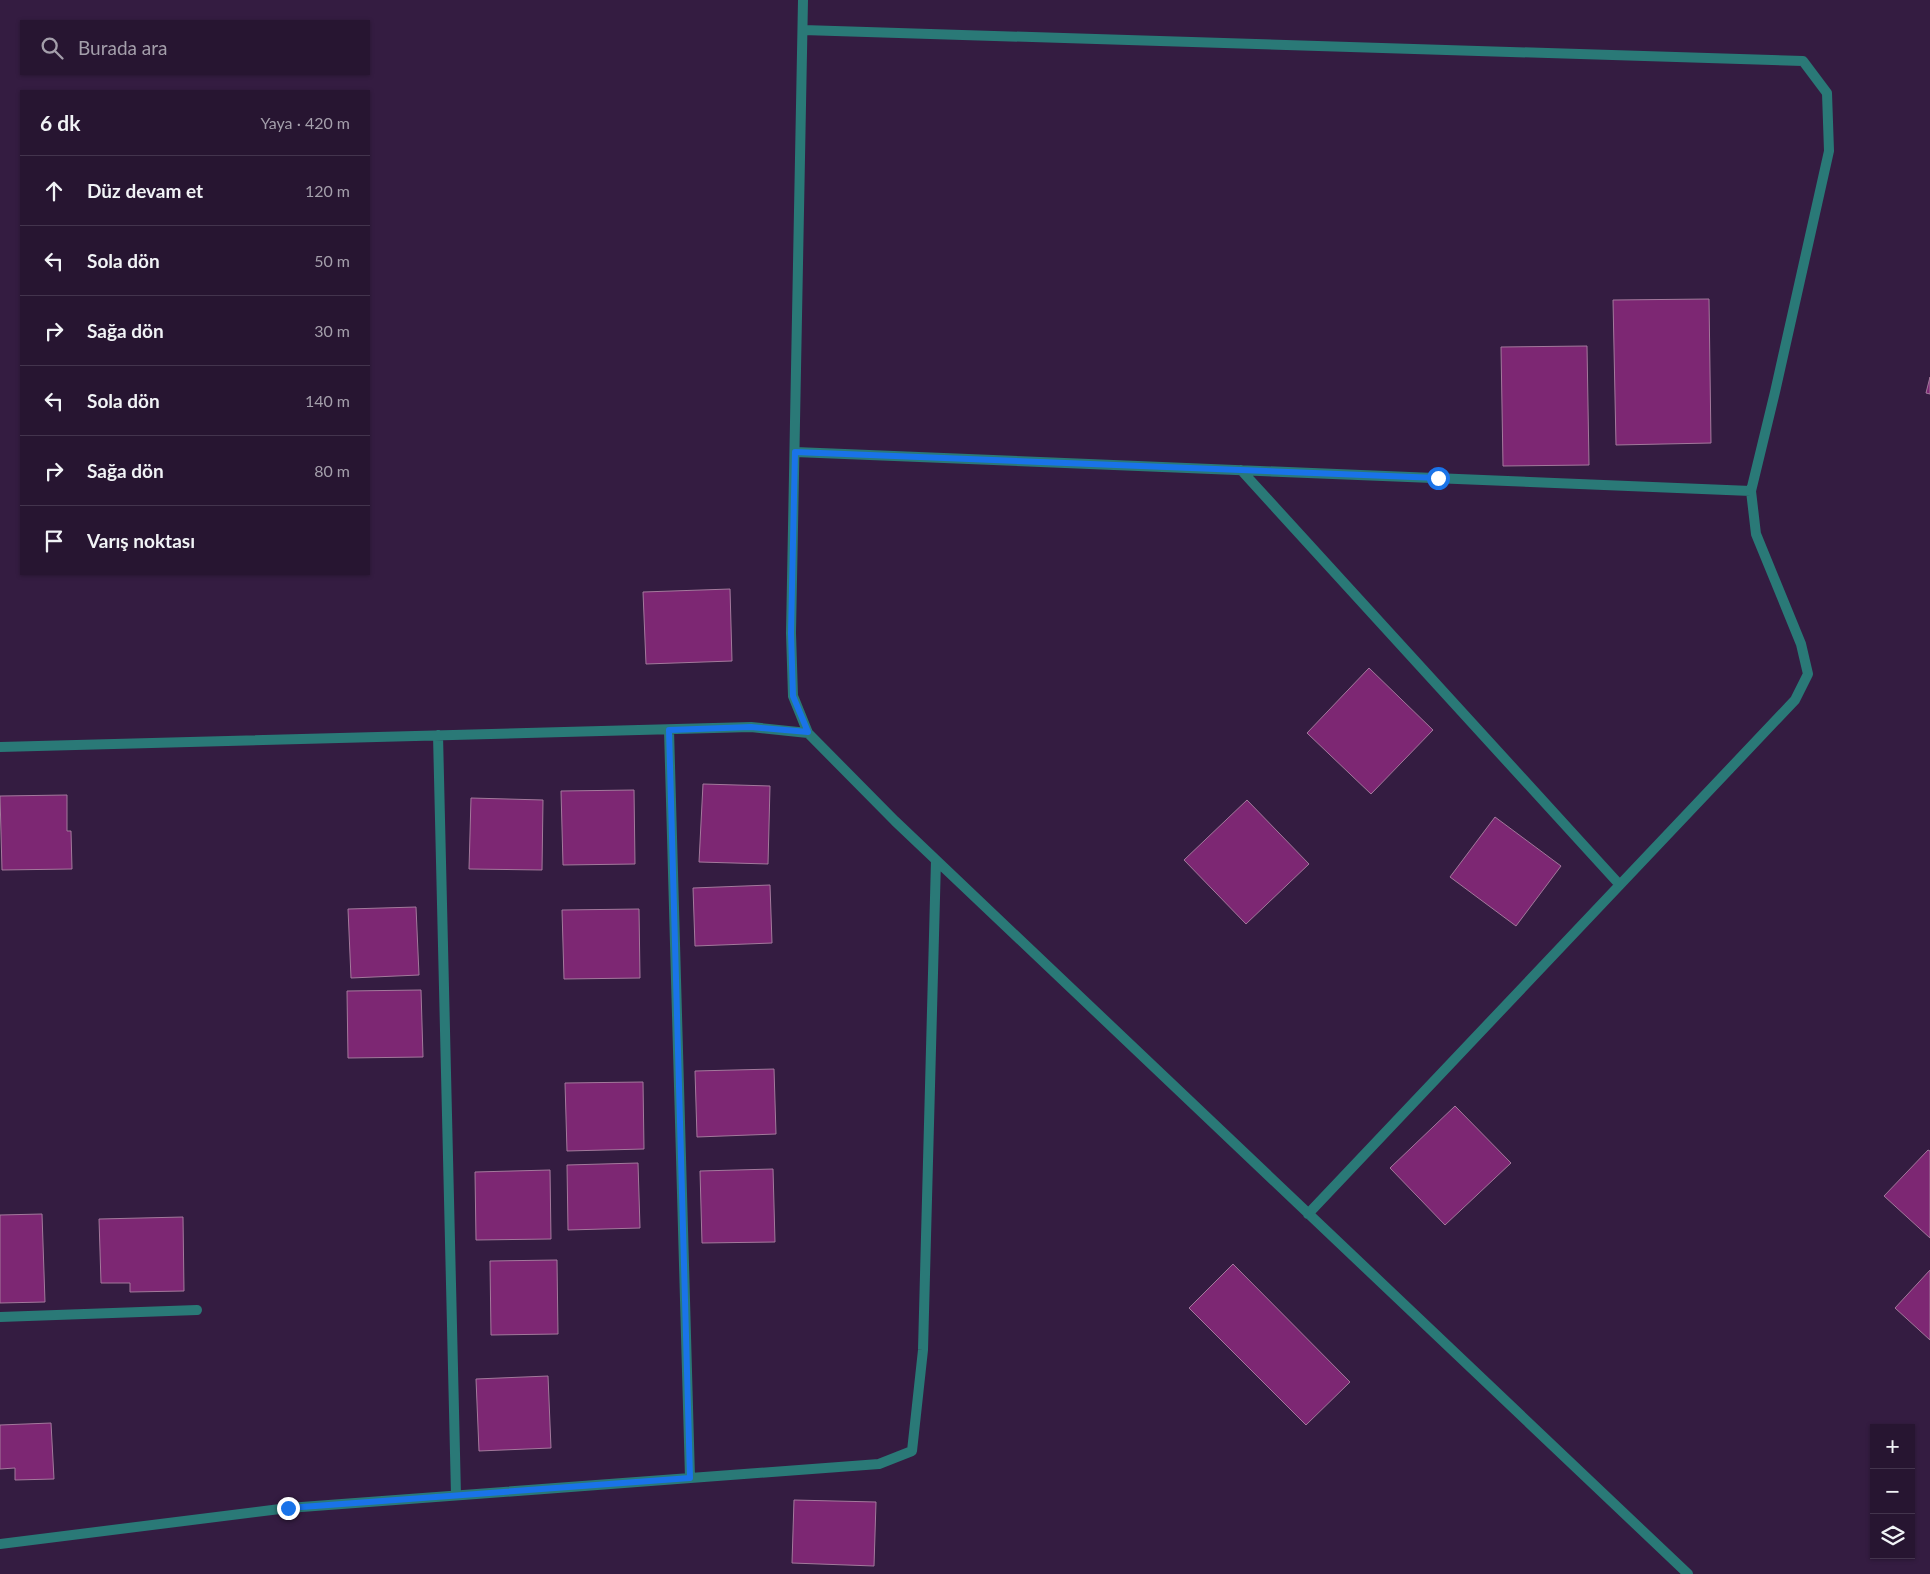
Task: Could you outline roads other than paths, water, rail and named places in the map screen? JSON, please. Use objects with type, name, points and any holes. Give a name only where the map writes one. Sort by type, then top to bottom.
[{"type":"street","points":[[804,0],[791,633],[793,696],[808,732],[894,821],[1688,1574]]},
{"type":"street","points":[[803,30],[1804,61],[1827,93],[1829,151],[1751,491],[1756,534],[1801,644],[1808,674],[1795,700],[1308,1214]]},
{"type":"street","points":[[795,452],[1751,491]]},
{"type":"street","points":[[1242,470],[1619,884]]},
{"type":"street","points":[[0,746],[751,727],[808,732]]},
{"type":"street","points":[[669,730],[690,1478]]},
{"type":"street","points":[[438,735],[456,1495]]},
{"type":"street","points":[[0,1544],[288,1508],[879,1464],[912,1451],[923,1350],[936,860]]},
{"type":"street","points":[[0,1317],[198,1310]]}]
